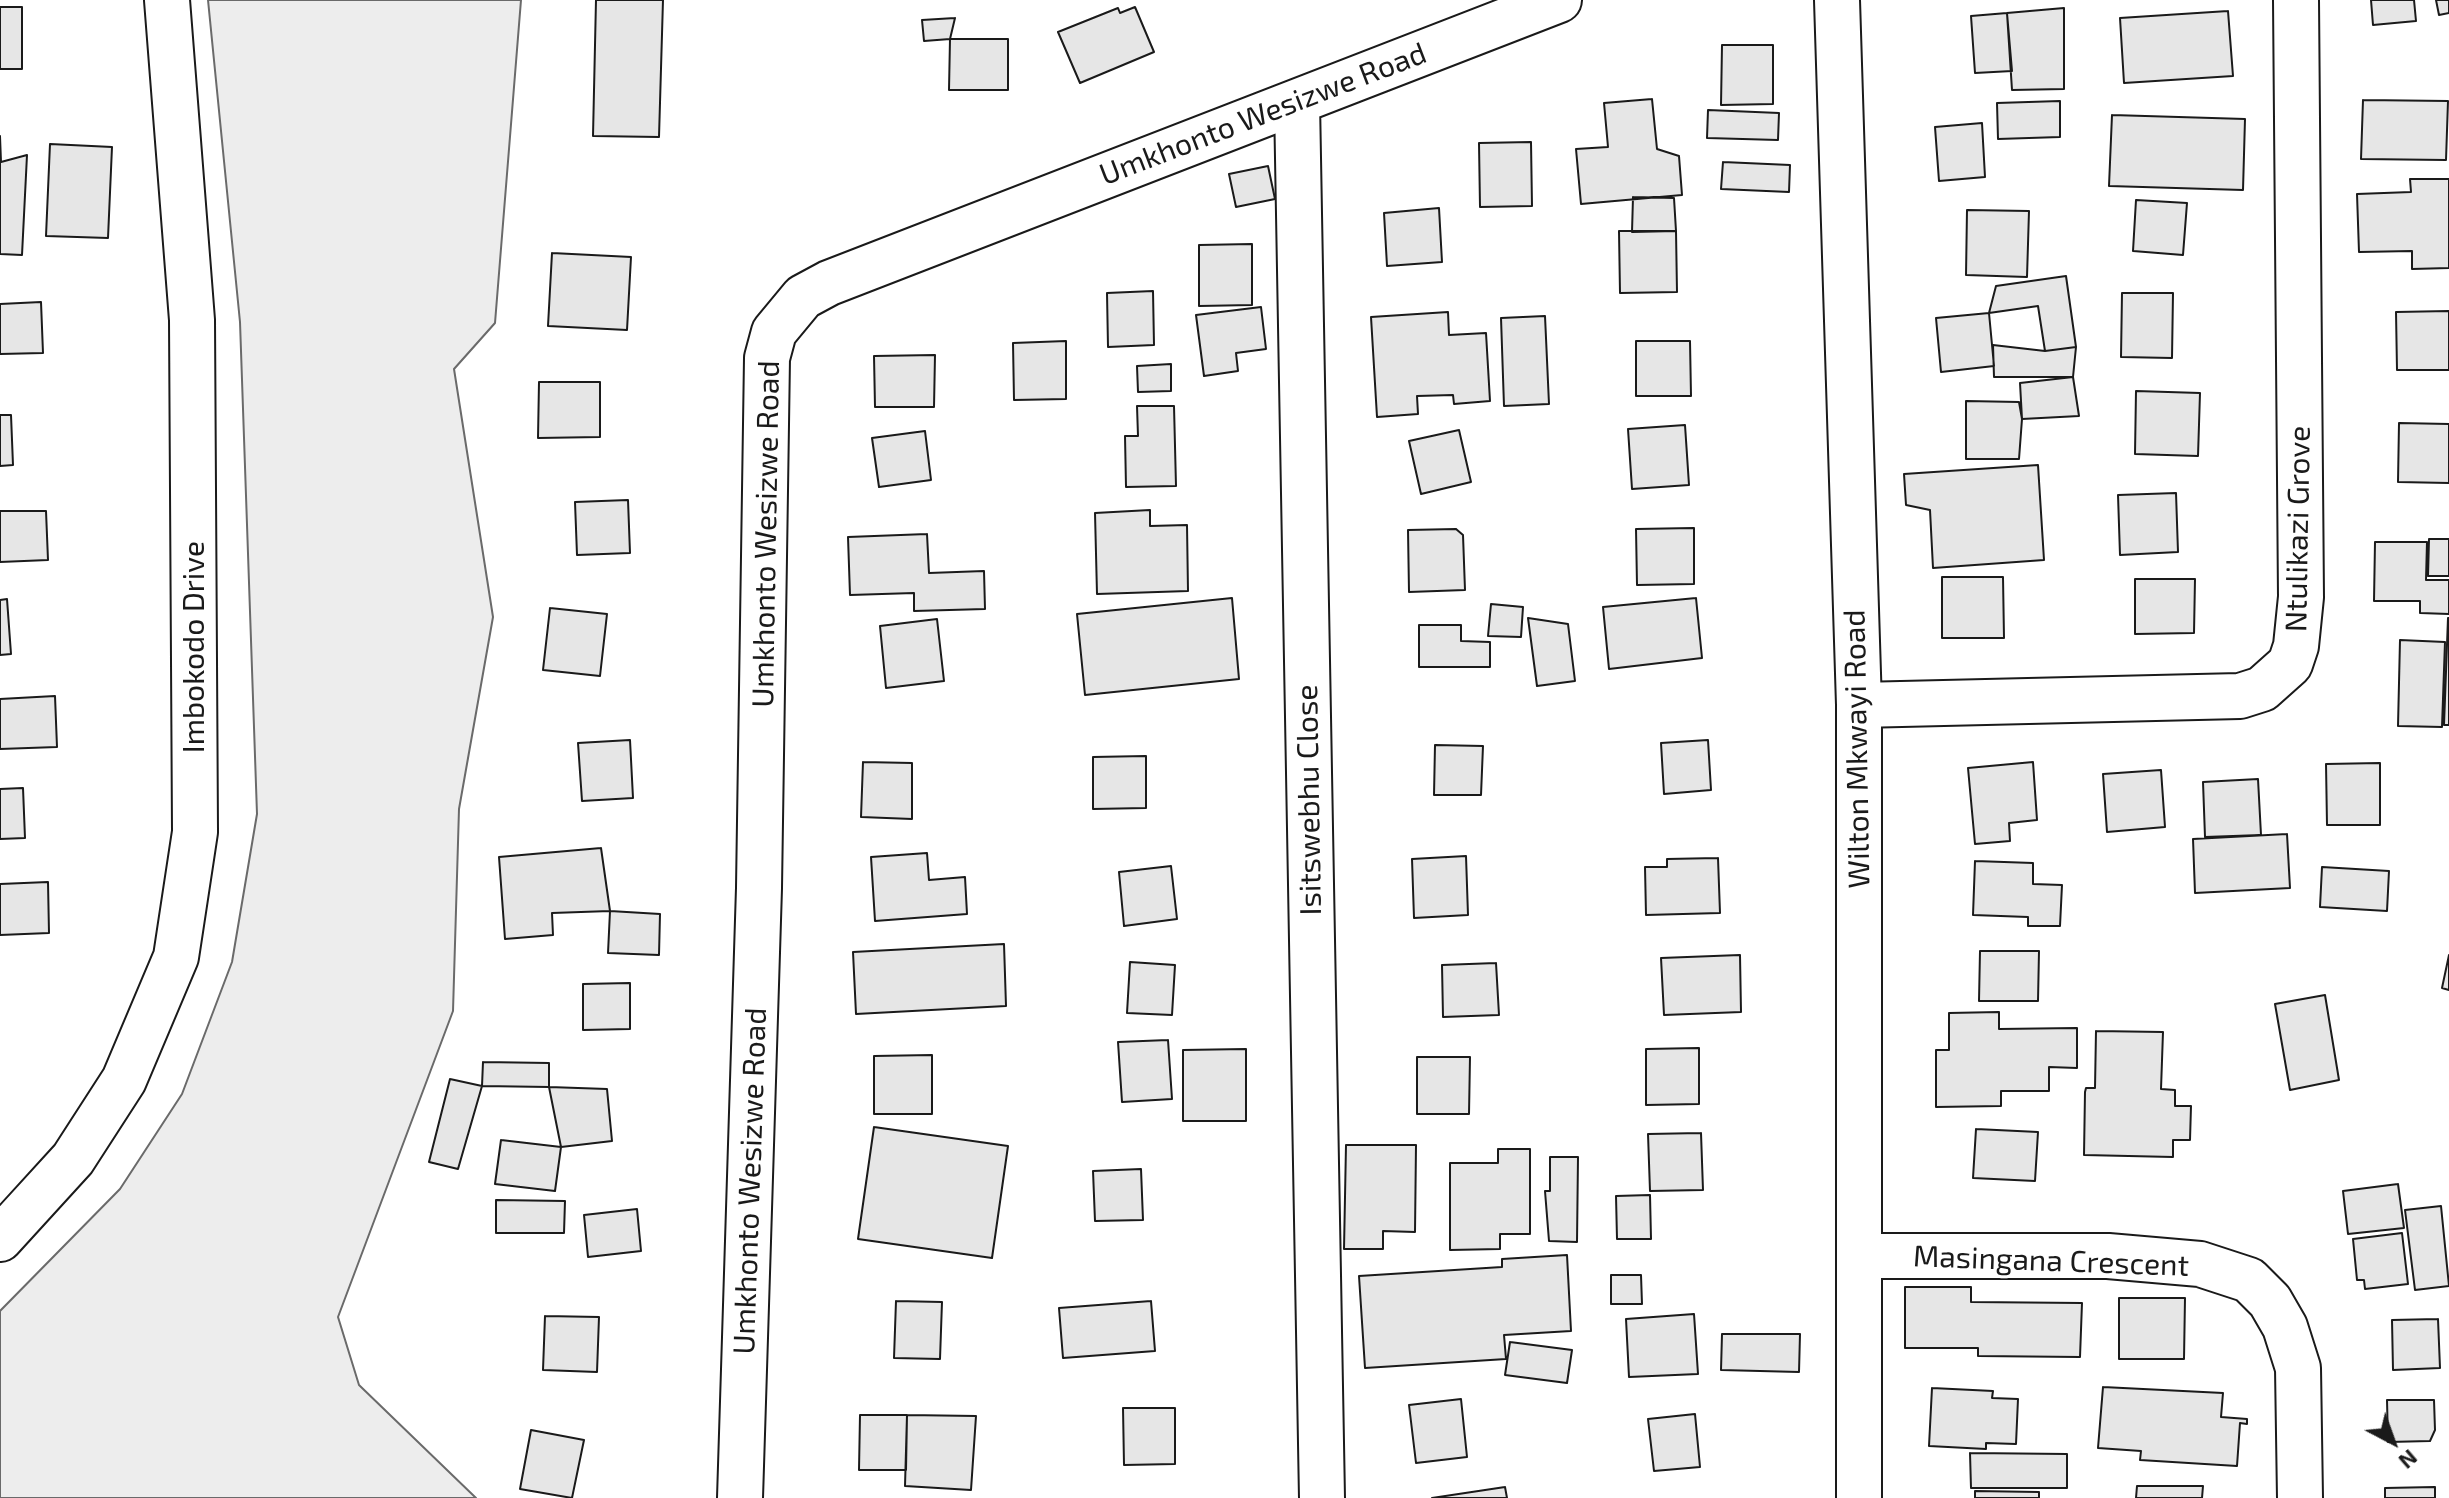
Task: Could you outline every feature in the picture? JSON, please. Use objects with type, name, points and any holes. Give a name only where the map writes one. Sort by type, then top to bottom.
[{"type":"street","name":"Imbokodo Drive","points":[[0,1239],[73,1159],[124,1080],[176,957],[195,832],[192,320],[167,0]]},
{"type":"street","name":"Umkhonto Wesizwe Road","points":[[740,1498],[759,888],[767,358],[774,332],[803,297],[829,283],[1559,0]]},
{"type":"street","name":"Wilton Mkwayi Road","points":[[1837,0],[1859,705],[1859,1498]]},
{"type":"street","name":"Ntulikazi Grove","points":[[1859,705],[2240,696],[2262,689],[2290,664],[2296,646],[2301,597],[2296,0]]},
{"type":"street","name":"Isitswebhu Close","points":[[1297,102],[1322,1498]]},
{"type":"street","name":"Masingana Crescent","points":[[1859,1256],[2108,1256],[2200,1264],[2249,1280],[2270,1301],[2285,1327],[2298,1368],[2300,1498]]},
{"type":"shaded area","points":[[208,0],[521,0],[495,323],[454,369],[493,617],[459,809],[453,1011],[338,1317],[359,1385],[476,1498],[0,1498],[0,1311],[120,1189],[182,1094],[232,962],[257,814],[240,322]]},
{"type":"building","points":[[596,0],[663,0],[659,137],[593,136]]},
{"type":"building","points":[[2371,0],[2414,0],[2416,21],[2373,25]]},
{"type":"building","points":[[2436,0],[2449,0],[2449,13],[2439,15]]},
{"type":"building","points":[[0,7],[22,7],[22,69],[0,69]]},
{"type":"building","points":[[1135,7],[1154,52],[1080,83],[1058,32],[1118,8],[1120,13]]},
{"type":"building","points":[[2064,8],[2064,89],[2012,90],[2007,13]]},
{"type":"building","points":[[2228,11],[2233,76],[2124,83],[2120,18]]},
{"type":"building","points":[[2007,13],[2012,71],[1975,73],[1971,16]]},
{"type":"building","points":[[955,18],[950,39],[924,41],[922,20]]},
{"type":"building","points":[[950,39],[1008,39],[1008,90],[949,90]]},
{"type":"building","points":[[1722,45],[1773,45],[1773,104],[1721,105]]},
{"type":"building","points":[[1652,99],[1657,149],[1679,156],[1682,195],[1581,204],[1576,149],[1608,147],[1604,103]]},
{"type":"building","points":[[2363,100],[2448,101],[2446,160],[2361,159]]},
{"type":"building","points":[[2060,101],[2060,137],[1998,139],[1997,103]]},
{"type":"building","points":[[1708,110],[1779,113],[1778,140],[1707,138]]},
{"type":"building","points":[[2112,115],[2245,119],[2243,190],[2109,186]]},
{"type":"building","points":[[1982,123],[1985,177],[1939,181],[1935,127]]},
{"type":"building","points":[[0,136],[1,162],[27,155],[22,255],[0,254]]},
{"type":"building","points":[[1531,142],[1532,206],[1480,207],[1479,143]]},
{"type":"building","points":[[50,144],[112,147],[108,238],[46,236]]},
{"type":"building","points":[[1723,162],[1790,165],[1789,192],[1721,189]]},
{"type":"building","points":[[1268,166],[1275,199],[1236,207],[1229,174]]},
{"type":"building","points":[[2410,179],[2449,179],[2449,268],[2412,269],[2412,251],[2359,252],[2357,194],[2411,192]]},
{"type":"building","points":[[1633,197],[1674,198],[1676,231],[1632,232]]},
{"type":"building","points":[[2136,200],[2187,203],[2183,255],[2133,251]]},
{"type":"building","points":[[1439,208],[1442,262],[1387,266],[1384,213]]},
{"type":"building","points":[[1967,210],[2029,211],[2027,277],[1966,275]]},
{"type":"building","points":[[1619,231],[1676,231],[1677,292],[1620,293]]},
{"type":"building","points":[[1252,244],[1252,305],[1199,306],[1199,245]]},
{"type":"building","points":[[552,253],[631,257],[627,330],[548,326]]},
{"type":"building","points":[[2066,276],[2076,347],[2045,351],[2038,306],[1989,313],[1996,286]]},
{"type":"building","points":[[1153,291],[1154,345],[1108,347],[1107,293]]},
{"type":"building","points":[[2122,293],[2173,293],[2172,358],[2121,357]]},
{"type":"building","points":[[41,302],[43,353],[0,354],[0,304]]},
{"type":"building","points":[[1261,307],[1266,349],[1236,353],[1238,371],[1204,376],[1196,315]]},
{"type":"building","points":[[2449,311],[2449,370],[2397,370],[2396,312]]},
{"type":"building","points":[[1448,312],[1449,335],[1486,333],[1490,401],[1454,404],[1453,395],[1417,396],[1418,414],[1377,417],[1371,317]]},
{"type":"building","points":[[1989,313],[1994,366],[1941,372],[1936,318]]},
{"type":"building","points":[[1545,316],[1549,404],[1504,406],[1501,318]]},
{"type":"building","points":[[1066,341],[1066,399],[1014,400],[1013,343]]},
{"type":"building","points":[[1636,341],[1690,341],[1691,396],[1636,396]]},
{"type":"building","points":[[1993,345],[2045,351],[2076,347],[2073,377],[1994,377]]},
{"type":"building","points":[[935,355],[934,407],[875,407],[874,356]]},
{"type":"building","points":[[1171,364],[1171,391],[1138,392],[1137,366]]},
{"type":"building","points":[[2073,377],[2079,416],[2022,419],[2020,383]]},
{"type":"building","points":[[539,382],[600,382],[600,437],[538,438]]},
{"type":"building","points":[[2136,391],[2200,393],[2198,456],[2135,454]]},
{"type":"building","points":[[1966,401],[2019,402],[2022,419],[2019,459],[1966,459]]},
{"type":"building","points":[[1137,406],[1174,406],[1176,486],[1126,487],[1125,436],[1138,436]]},
{"type":"building","points":[[0,415],[11,415],[13,465],[0,466]]},
{"type":"building","points":[[2399,423],[2449,424],[2449,483],[2398,482]]},
{"type":"building","points":[[1685,425],[1689,485],[1632,489],[1628,429]]},
{"type":"building","points":[[1459,430],[1471,482],[1421,494],[1409,441]]},
{"type":"building","points":[[925,431],[931,480],[879,487],[872,438]]},
{"type":"building","points":[[2038,465],[2044,560],[1933,568],[1930,510],[1906,505],[1904,474]]},
{"type":"building","points":[[2176,493],[2178,552],[2120,555],[2118,495]]},
{"type":"building","points":[[628,500],[630,553],[577,555],[575,502]]},
{"type":"building","points":[[1150,510],[1150,526],[1187,525],[1188,591],[1097,594],[1095,513]]},
{"type":"building","points":[[0,511],[46,511],[48,560],[0,562]]},
{"type":"building","points":[[1694,528],[1694,584],[1637,585],[1636,529]]},
{"type":"building","points":[[1456,529],[1463,535],[1465,590],[1409,592],[1408,530]]},
{"type":"building","points":[[927,534],[929,573],[984,571],[985,609],[914,611],[914,593],[850,595],[848,537]]},
{"type":"building","points":[[2429,539],[2449,539],[2449,576],[2428,576]]},
{"type":"building","points":[[2375,542],[2427,542],[2426,580],[2449,580],[2449,614],[2420,613],[2420,601],[2374,601]]},
{"type":"building","points":[[1942,577],[2003,577],[2004,638],[1942,638]]},
{"type":"building","points":[[2135,579],[2195,579],[2194,633],[2135,634]]},
{"type":"building","points":[[1232,598],[1239,679],[1085,695],[1077,614]]},
{"type":"building","points":[[1696,598],[1702,658],[1609,669],[1603,607]]},
{"type":"building","points":[[7,599],[11,654],[0,655],[0,600]]},
{"type":"building","points":[[1491,604],[1523,607],[1521,637],[1488,636]]},
{"type":"building","points":[[550,608],[607,614],[600,676],[543,670]]},
{"type":"building","points":[[1528,618],[1568,624],[1575,681],[1537,686]]},
{"type":"building","points":[[2448,618],[2449,725],[2444,725]]},
{"type":"building","points":[[937,619],[944,681],[886,688],[880,626]]},
{"type":"building","points":[[1419,625],[1461,625],[1461,641],[1490,642],[1490,667],[1419,667]]},
{"type":"building","points":[[2400,640],[2445,642],[2442,727],[2398,726]]},
{"type":"building","points":[[55,696],[57,747],[0,749],[0,699]]},
{"type":"building","points":[[630,740],[633,798],[582,801],[578,743]]},
{"type":"building","points":[[1708,740],[1711,790],[1664,794],[1661,743]]},
{"type":"building","points":[[1435,745],[1483,746],[1481,795],[1434,795]]},
{"type":"building","points":[[1146,756],[1146,808],[1093,809],[1093,757]]},
{"type":"building","points":[[863,762],[912,763],[912,819],[861,817]]},
{"type":"building","points":[[2033,762],[2037,820],[2009,823],[2010,841],[1975,844],[1968,768]]},
{"type":"building","points":[[2380,763],[2380,825],[2327,825],[2326,764]]},
{"type":"building","points":[[2161,770],[2165,827],[2107,832],[2103,774]]},
{"type":"building","points":[[2258,779],[2261,835],[2205,837],[2203,782]]},
{"type":"building","points":[[23,788],[25,838],[0,839],[0,789]]},
{"type":"building","points":[[2287,834],[2290,888],[2195,893],[2193,839]]},
{"type":"building","points":[[601,848],[610,911],[552,913],[553,935],[505,939],[499,857]]},
{"type":"building","points":[[927,853],[929,880],[965,877],[967,914],[875,921],[871,857]]},
{"type":"building","points":[[1466,856],[1468,915],[1414,918],[1412,859]]},
{"type":"building","points":[[1718,858],[1720,913],[1646,915],[1645,867],[1667,867],[1667,859]]},
{"type":"building","points":[[1975,861],[2033,863],[2033,884],[2062,885],[2060,926],[2028,926],[2028,917],[1973,915]]},
{"type":"building","points":[[1171,866],[1177,919],[1124,926],[1119,872]]},
{"type":"building","points":[[2322,867],[2389,871],[2387,911],[2320,907]]},
{"type":"building","points":[[48,882],[49,933],[0,935],[0,884]]},
{"type":"building","points":[[610,911],[660,914],[659,955],[608,953]]},
{"type":"building","points":[[1004,944],[1006,1006],[856,1014],[853,952]]},
{"type":"building","points":[[1980,951],[2039,951],[2038,1001],[1979,1001]]},
{"type":"building","points":[[1740,955],[1741,1012],[1664,1015],[1661,958]]},
{"type":"building","points":[[2449,955],[2449,990],[2442,988]]},
{"type":"building","points":[[1130,962],[1175,965],[1172,1015],[1127,1013]]},
{"type":"building","points":[[1496,963],[1499,1015],[1443,1017],[1442,965]]},
{"type":"building","points":[[630,983],[630,1029],[583,1030],[583,984]]},
{"type":"building","points":[[2325,995],[2339,1080],[2290,1090],[2275,1004]]},
{"type":"building","points":[[1999,1012],[1999,1029],[2077,1028],[2077,1068],[2049,1067],[2049,1091],[2001,1091],[2001,1106],[1936,1107],[1936,1050],[1949,1050],[1949,1013]]},
{"type":"building","points":[[2096,1031],[2163,1032],[2161,1089],[2175,1090],[2175,1106],[2191,1106],[2190,1140],[2173,1140],[2173,1157],[2084,1155],[2085,1092],[2086,1088],[2095,1088]]},
{"type":"building","points":[[1168,1040],[1172,1099],[1122,1102],[1118,1042]]},
{"type":"building","points":[[1699,1048],[1699,1104],[1646,1105],[1646,1049]]},
{"type":"building","points":[[1246,1049],[1246,1121],[1183,1121],[1183,1050]]},
{"type":"building","points":[[932,1055],[932,1114],[874,1114],[874,1056]]},
{"type":"building","points":[[1417,1057],[1470,1057],[1469,1114],[1417,1114]]},
{"type":"building","points":[[483,1062],[549,1063],[549,1087],[482,1086]]},
{"type":"building","points":[[450,1079],[482,1086],[458,1169],[429,1162]]},
{"type":"building","points":[[549,1087],[607,1089],[612,1141],[561,1147]]},
{"type":"building","points":[[874,1127],[1008,1146],[992,1258],[858,1239]]},
{"type":"building","points":[[1976,1129],[2038,1132],[2035,1181],[1973,1178]]},
{"type":"building","points":[[1701,1133],[1703,1190],[1650,1191],[1648,1134]]},
{"type":"building","points":[[501,1140],[561,1147],[555,1191],[495,1184]]},
{"type":"building","points":[[1346,1145],[1416,1145],[1415,1232],[1383,1231],[1383,1249],[1344,1249]]},
{"type":"building","points":[[1498,1149],[1530,1149],[1530,1234],[1500,1234],[1500,1249],[1450,1250],[1450,1163],[1498,1163]]},
{"type":"building","points":[[1550,1157],[1578,1157],[1577,1242],[1549,1241],[1545,1191],[1550,1191]]},
{"type":"building","points":[[1141,1169],[1143,1220],[1095,1221],[1093,1171]]},
{"type":"building","points":[[2398,1184],[2404,1228],[2348,1234],[2343,1191]]},
{"type":"building","points":[[1650,1195],[1651,1239],[1617,1239],[1616,1196]]},
{"type":"building","points":[[496,1200],[565,1201],[564,1233],[496,1233]]},
{"type":"building","points":[[2441,1206],[2449,1286],[2415,1290],[2405,1210]]},
{"type":"building","points":[[637,1209],[641,1251],[588,1257],[584,1215]]},
{"type":"building","points":[[2402,1233],[2408,1284],[2365,1289],[2364,1280],[2357,1280],[2353,1239]]},
{"type":"building","points":[[1567,1255],[1571,1331],[1504,1335],[1506,1359],[1365,1368],[1359,1276],[1502,1267],[1502,1259]]},
{"type":"building","points":[[1611,1275],[1641,1275],[1642,1304],[1611,1304]]},
{"type":"building","points":[[1905,1287],[1971,1287],[1971,1302],[2082,1303],[2080,1357],[1978,1356],[1978,1348],[1905,1348]]},
{"type":"building","points":[[2119,1298],[2185,1298],[2184,1359],[2119,1359]]},
{"type":"building","points":[[896,1301],[942,1302],[940,1359],[894,1358]]},
{"type":"building","points":[[1151,1301],[1155,1351],[1063,1358],[1059,1308]]},
{"type":"building","points":[[1694,1314],[1698,1374],[1629,1377],[1626,1319]]},
{"type":"building","points":[[545,1316],[599,1317],[597,1372],[543,1370]]},
{"type":"building","points":[[2438,1319],[2440,1368],[2393,1370],[2392,1320]]},
{"type":"building","points":[[1722,1334],[1800,1334],[1799,1372],[1721,1370]]},
{"type":"building","points":[[1510,1342],[1572,1350],[1567,1383],[1505,1375]]},
{"type":"building","points":[[2103,1387],[2223,1393],[2221,1417],[2247,1419],[2247,1424],[2240,1423],[2237,1466],[2140,1460],[2141,1451],[2098,1448]]},
{"type":"building","points":[[1932,1388],[1993,1391],[1992,1398],[2018,1399],[2016,1444],[1986,1443],[1986,1449],[1929,1446]]},
{"type":"building","points":[[1461,1399],[1467,1457],[1416,1463],[1409,1405]]},
{"type":"building","points":[[2387,1400],[2434,1400],[2435,1430],[2430,1441],[2388,1442]]},
{"type":"building","points":[[1123,1408],[1175,1408],[1175,1464],[1124,1465]]},
{"type":"building","points":[[1695,1414],[1700,1467],[1654,1471],[1648,1419]]},
{"type":"building","points":[[860,1415],[907,1415],[906,1470],[859,1470]]},
{"type":"building","points":[[907,1415],[976,1416],[971,1490],[905,1486]]},
{"type":"building","points":[[531,1430],[584,1440],[572,1498],[520,1489]]},
{"type":"building","points":[[1970,1453],[2067,1454],[2067,1488],[1971,1488]]},
{"type":"building","points":[[2137,1486],[2203,1486],[2202,1498],[2136,1498]]},
{"type":"building","points":[[1505,1487],[1507,1498],[1432,1498]]},
{"type":"building","points":[[2435,1487],[2435,1498],[2385,1498],[2385,1488]]},
{"type":"building","points":[[1975,1491],[2039,1492],[2039,1498],[1975,1498]]}]
